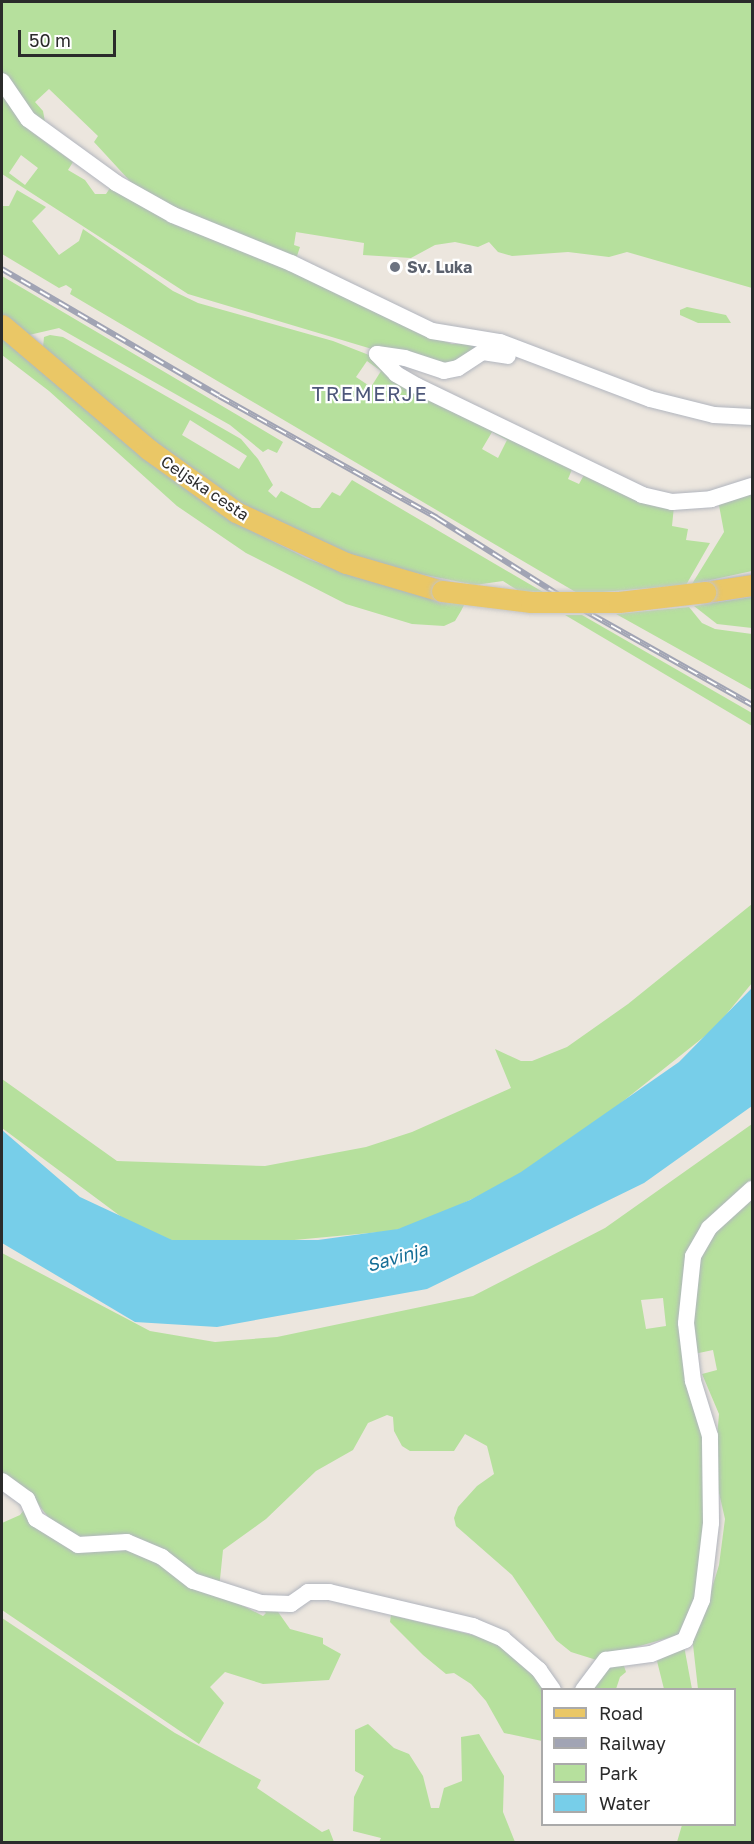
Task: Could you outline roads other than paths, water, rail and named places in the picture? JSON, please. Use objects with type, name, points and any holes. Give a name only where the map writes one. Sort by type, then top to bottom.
[{"type":"main road","name":"Celjska cesta","points":[[2,325],[148,449],[236,512],[346,563],[442,591],[531,602],[619,602],[753,585]]},
{"type":"street","points":[[2,81],[28,119],[116,183],[173,215],[291,263],[432,332],[500,342],[534,357],[650,399],[714,415],[753,417]]},
{"type":"street","points":[[534,357],[483,352],[458,368],[444,371],[405,358],[377,354],[396,374],[417,386],[642,495],[672,502],[711,499],[753,486]]},
{"type":"street","points":[[584,1688],[606,1660],[651,1654],[685,1640],[702,1600],[711,1523],[710,1436],[693,1381],[686,1323],[693,1256],[709,1228],[753,1190]]},
{"type":"street","points":[[2,1481],[27,1499],[36,1519],[78,1545],[127,1542],[162,1557],[193,1581],[261,1603],[291,1604],[308,1592],[329,1592],[473,1626],[503,1639],[539,1670],[552,1688]]},
{"type":"water","name":"Savinja","points":[[752,988],[752,1106],[644,1183],[427,1289],[217,1327],[135,1322],[2,1243],[2,1130],[80,1197],[172,1240],[318,1240],[398,1229],[470,1200],[521,1172],[679,1062]]},
{"type":"railway","points":[[2,269],[219,396],[437,518],[573,604],[752,705]]},
{"type":"place","name":"Sv. Luka","points":[[395,267]]},
{"type":"district","name":"TREMERJE","points":[[370,393]]}]
